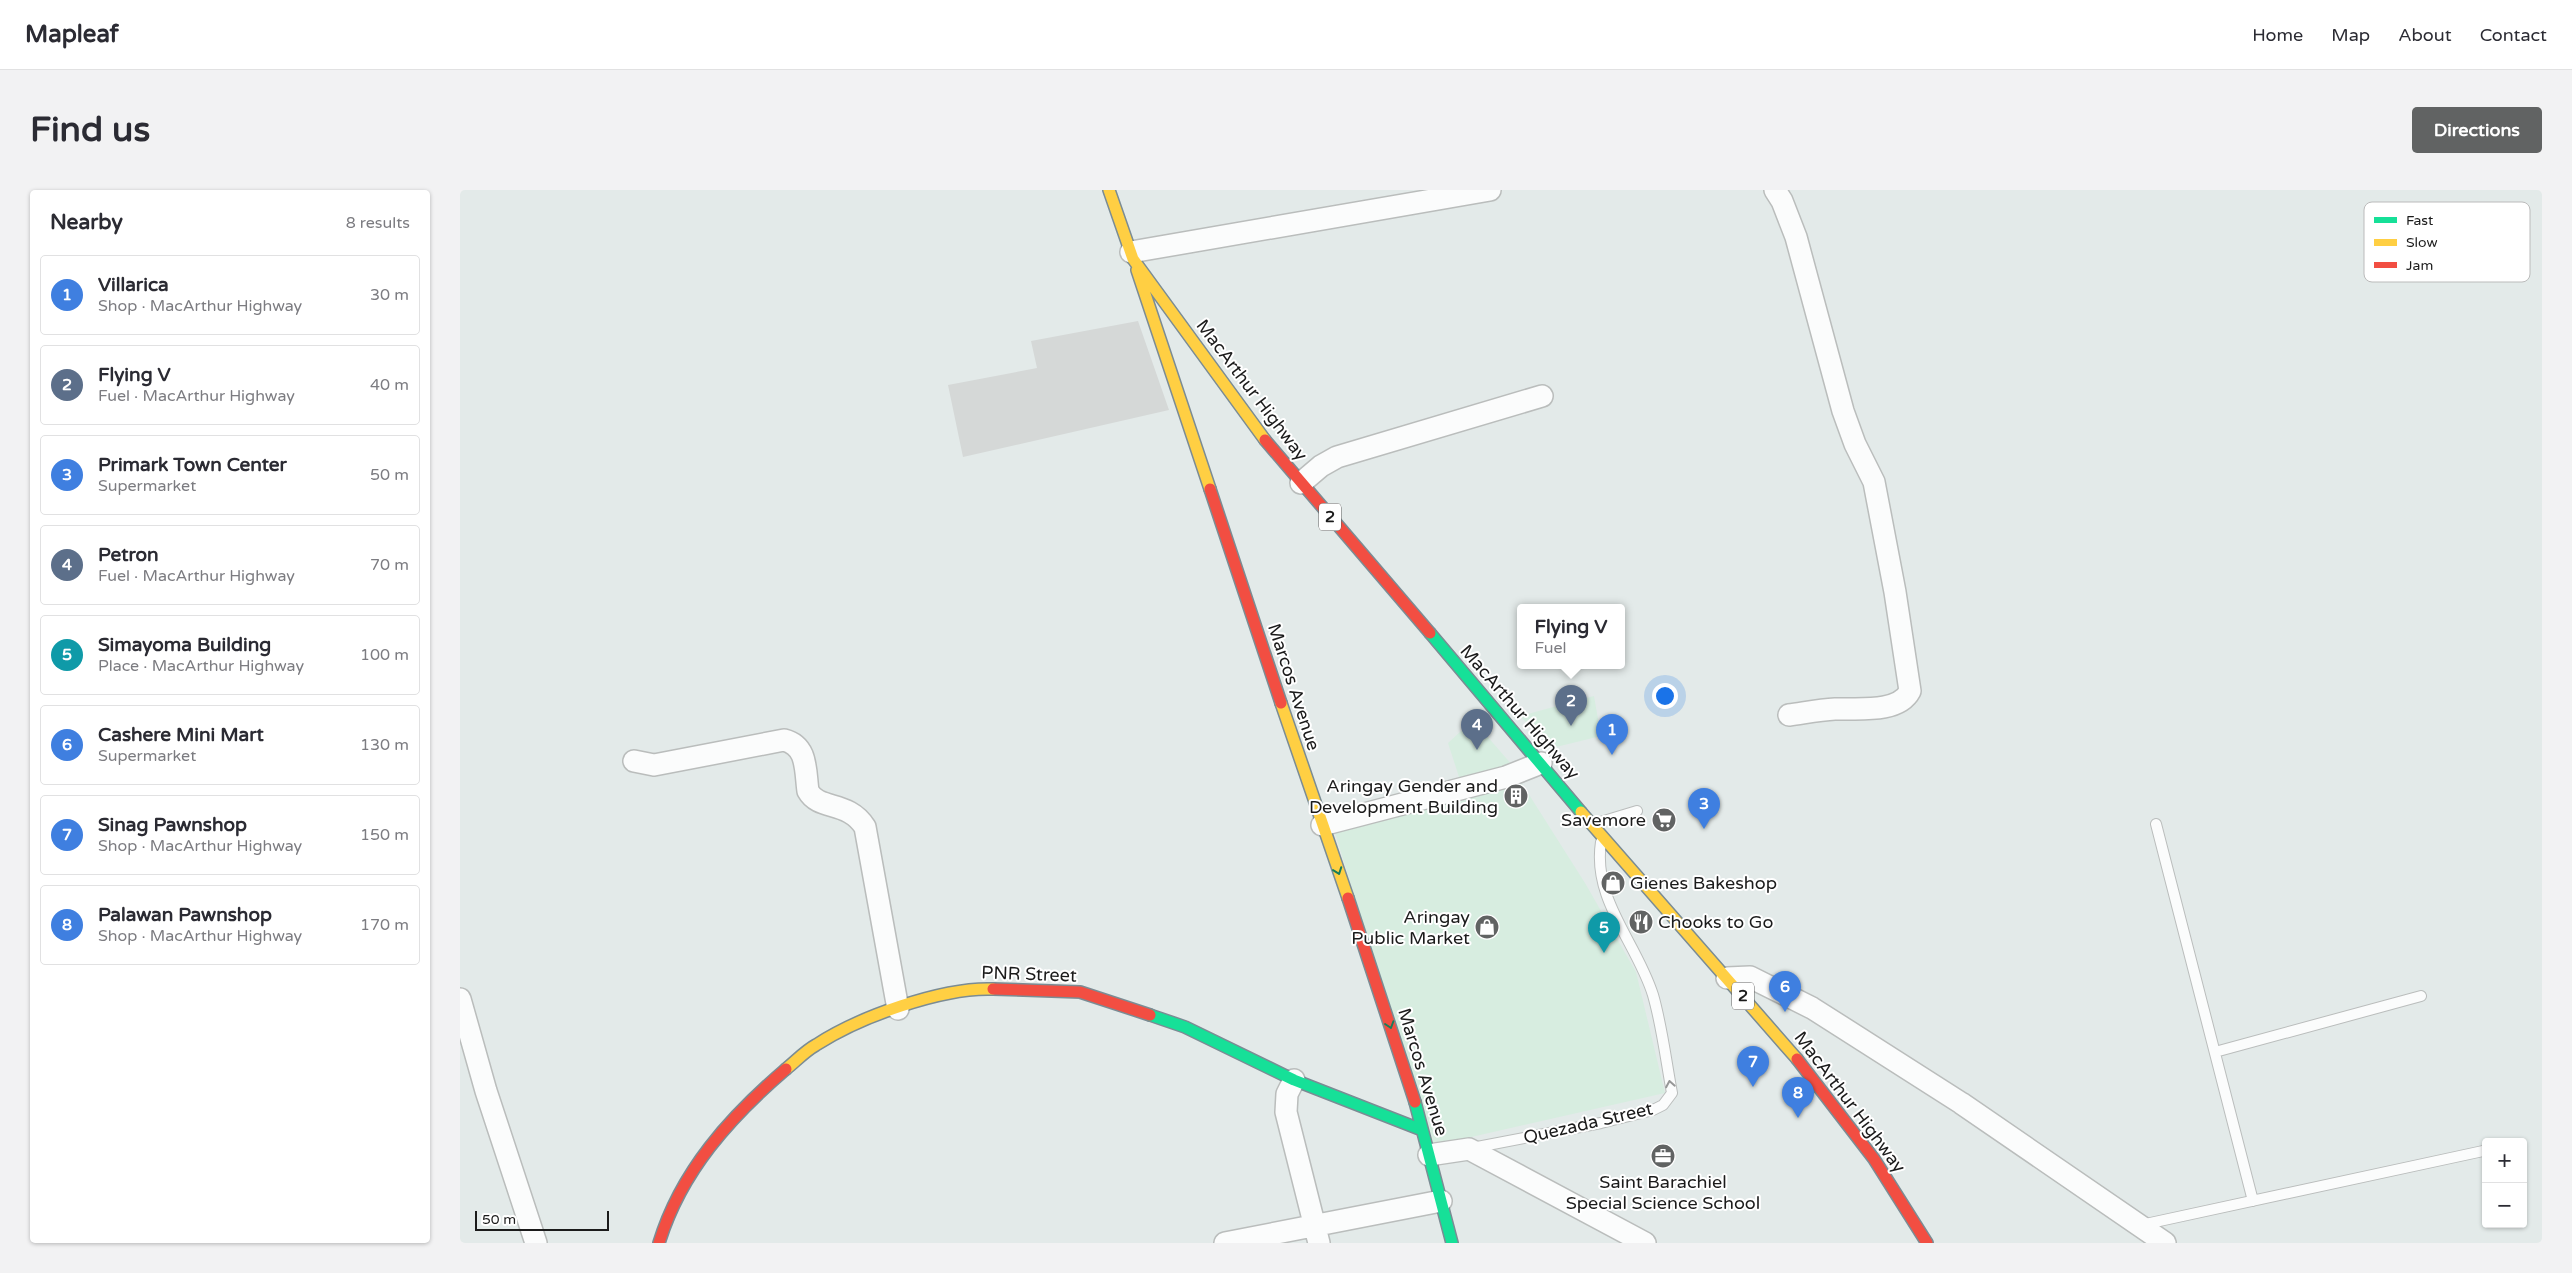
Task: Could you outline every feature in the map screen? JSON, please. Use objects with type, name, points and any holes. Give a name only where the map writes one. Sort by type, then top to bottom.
[{"type":"main road","name":"MacArthur Highway","points":[[1109,190],[1132,255],[1254,428],[1594,824],[1602,836],[1808,1072],[1874,1159],[1927,1243]]},
{"type":"main road","name":"Marcos Avenue","points":[[1132,255],[1322,825],[1373,971],[1429,1154],[1452,1243]]},
{"type":"main road","name":"PNR Street","points":[[658,1243],[665,1223],[685,1182],[711,1143],[750,1100],[815,1045],[864,1020],[898,1008],[927,998],[978,988],[1080,992],[1185,1027],[1294,1080],[1422,1130]]},
{"type":"street","points":[[1132,255],[1490,190]]},
{"type":"street","points":[[1774,190],[1782,201],[1796,237],[1843,411],[1854,444],[1874,482],[1895,592],[1910,691],[1904,699],[1868,710],[1836,709],[1788,715]]},
{"type":"street","points":[[1301,483],[1315,470],[1337,457],[1542,396]]},
{"type":"street","points":[[634,762],[654,765],[784,740],[794,742],[804,755],[808,791],[811,796],[817,801],[850,810],[865,827],[898,1008]]},
{"type":"street","points":[[1322,825],[1506,776],[1541,763]]},
{"type":"street","points":[[1727,978],[1750,977],[1812,1008],[1961,1103],[2164,1243]]},
{"type":"street","points":[[460,1000],[489,1100],[536,1243]]},
{"type":"street","points":[[1294,1080],[1287,1094],[1286,1112],[1317,1234]]},
{"type":"street","points":[[1429,1154],[1469,1148],[1645,1243]]},
{"type":"street","points":[[1225,1243],[1317,1234],[1441,1200]]},
{"type":"lane","points":[[1594,824],[1636,811]]},
{"type":"lane","points":[[2156,824],[2253,1201]]},
{"type":"lane","name":"Quezada Street","points":[[1469,1148],[1601,1123],[1653,1110],[1663,1105],[1672,1093],[1653,996],[1642,965],[1605,897],[1599,855],[1602,836]]},
{"type":"lane","points":[[2215,1052],[2421,996]]},
{"type":"lane","points":[[2138,1226],[2482,1151]]},
{"type":"shaded area","points":[[1138,321],[1169,410],[963,457],[948,385],[1037,368],[1031,341]]},
{"type":"shaded area","points":[[1594,696],[1601,736],[1552,748],[1520,716]]},
{"type":"shaded area","points":[[1473,720],[1513,766],[1460,780],[1448,743]]},
{"type":"shaded area","name":"Aringay Public Market","points":[[1521,782],[1585,883],[1636,972],[1665,1093],[1432,1146],[1335,833]]},
{"type":"traffic: fast","points":[[1430,633],[1581,812]]},
{"type":"traffic: fast","points":[[1150,1015],[1185,1027],[1294,1080],[1422,1130]]},
{"type":"traffic: fast","points":[[1415,1102],[1452,1243]]},
{"type":"traffic: slow","points":[[1109,190],[1133,259],[1265,440]]},
{"type":"traffic: slow","points":[[1137,270],[1210,489]]},
{"type":"traffic: slow","points":[[1281,703],[1348,898]]},
{"type":"traffic: slow","points":[[1581,812],[1797,1059]]},
{"type":"traffic: slow","points":[[786,1069],[804,1053],[834,1034],[877,1014],[926,998],[950,993],[993,989]]},
{"type":"traffic: jam","points":[[1265,440],[1430,633]]},
{"type":"traffic: jam","points":[[1210,489],[1281,703]]},
{"type":"traffic: jam","points":[[1348,898],[1415,1102]]},
{"type":"traffic: jam","points":[[993,989],[1080,992],[1150,1015]]},
{"type":"traffic: jam","points":[[1797,1059],[1874,1159],[1927,1243]]},
{"type":"traffic: jam","points":[[659,1243],[668,1217],[680,1192],[710,1147],[746,1106],[786,1069]]},
{"type":"place","name":"Flying V","points":[[1571,726]]},
{"type":"place","name":"Petron","points":[[1477,750]]},
{"type":"place","name":"Villarica","points":[[1612,755]]},
{"type":"place","name":"Aringay Gender and Development Building","points":[[1516,796]]},
{"type":"place","name":"Savemore","points":[[1664,820]]},
{"type":"place","name":"Primark Town Center","points":[[1704,829]]},
{"type":"place","name":"Gienes Bakeshop","points":[[1613,883]]},
{"type":"place","name":"Chooks to Go","points":[[1641,922]]},
{"type":"place","name":"Aringay Public Market","points":[[1487,927]]},
{"type":"place","name":"Simayoma Building","points":[[1604,953]]},
{"type":"place","name":"Cashere Mini Mart","points":[[1785,1012]]},
{"type":"place","name":"Sinag Pawnshop","points":[[1753,1087]]},
{"type":"place","name":"Palawan Pawnshop","points":[[1798,1118]]},
{"type":"place","name":"Saint Barachiel Special Science School","points":[[1663,1156]]}]
